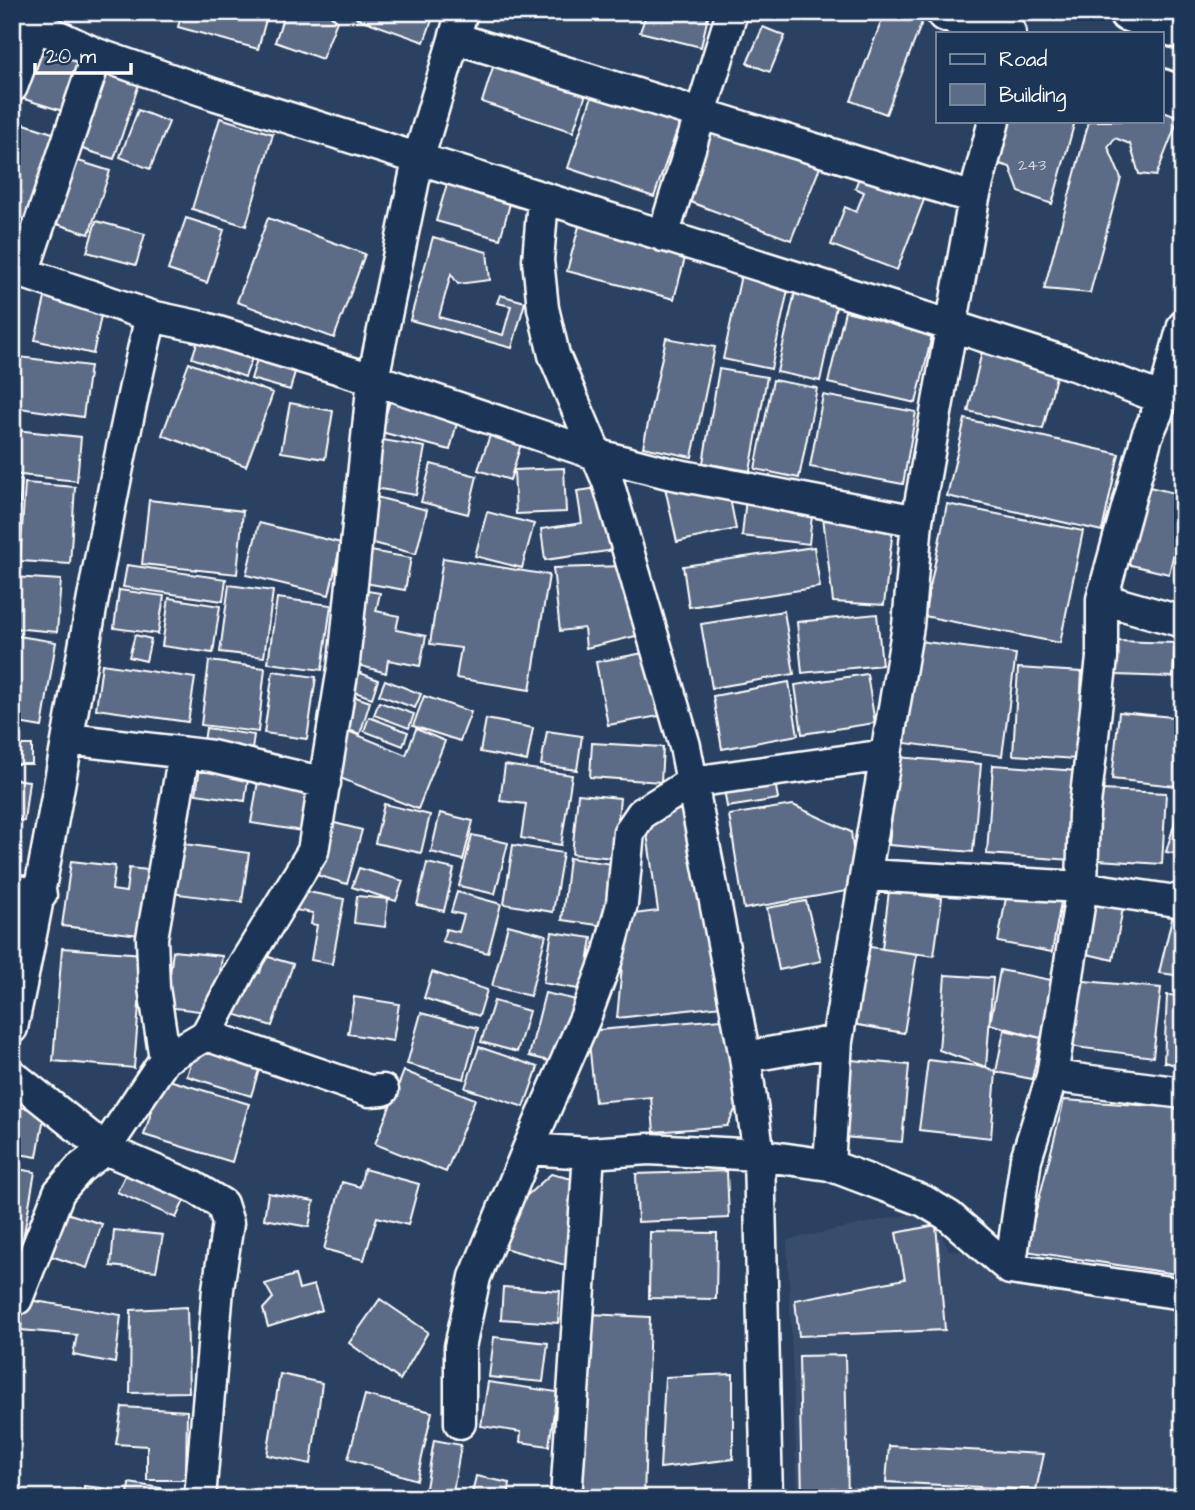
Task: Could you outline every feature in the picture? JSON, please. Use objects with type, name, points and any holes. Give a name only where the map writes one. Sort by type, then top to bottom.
[{"type":"main road","points":[[946,12],[1003,32]]},
{"type":"main road","points":[[1128,12],[1183,30]]},
{"type":"main road","points":[[1164,90],[1183,97]]},
{"type":"street","points":[[663,236],[732,12]]},
{"type":"street","points":[[12,87],[24,22],[97,54],[418,160],[1077,366],[1163,399]]},
{"type":"street","points":[[12,1298],[17,1299],[59,1192],[105,1149],[165,1059],[206,1035],[241,969],[313,851],[344,662],[373,379],[418,160],[458,25],[701,114],[974,198]]},
{"type":"street","points":[[97,54],[17,271],[151,316],[202,327],[373,379],[598,455],[668,473],[917,521]]},
{"type":"street","points":[[829,1165],[837,1041],[908,626],[917,521],[974,198],[994,122]]},
{"type":"street","points":[[543,199],[538,260],[543,308],[554,355],[598,455],[685,747],[745,1057],[758,1155],[767,1498]]},
{"type":"street","points":[[12,1028],[26,892],[68,739],[117,459],[151,316]]},
{"type":"street","points":[[1010,1269],[1026,1159],[1052,1076],[1082,887],[1084,813],[1102,658],[1102,599],[1147,436],[1163,399],[1183,326]]},
{"type":"street","points":[[1102,599],[1183,622]]},
{"type":"street","points":[[68,739],[256,764],[325,783]]},
{"type":"street","points":[[165,1059],[151,948],[184,753]]},
{"type":"street","points":[[460,1423],[460,1347],[475,1277],[585,1018],[608,956],[622,904],[629,832],[642,813],[692,782],[886,755]]},
{"type":"street","points":[[866,875],[1082,887],[1183,902]]},
{"type":"street","points":[[206,1035],[369,1091],[383,1090]]},
{"type":"street","points":[[745,1057],[837,1041]]},
{"type":"street","points":[[12,1075],[105,1149],[192,1186],[222,1204],[228,1223],[218,1289],[200,1498]]},
{"type":"street","points":[[1052,1076],[1183,1093]]},
{"type":"street","points":[[528,1149],[589,1153],[649,1149],[758,1155],[829,1165],[924,1201],[949,1216],[1010,1269],[1183,1294]]},
{"type":"street","points":[[566,1498],[589,1153]]},
{"type":"shaded area","points":[[929,1210],[949,1250],[1183,1287],[1183,1498],[798,1498],[787,1240]]},
{"type":"building","points":[[182,12],[268,12],[258,49],[178,27]]},
{"type":"building","points":[[285,12],[327,12],[337,21],[322,59],[275,42]]},
{"type":"building","points":[[358,12],[435,12],[424,42],[356,18]]},
{"type":"building","points":[[513,12],[538,12],[531,23]]},
{"type":"building","points":[[647,12],[709,12],[701,47],[640,32]]},
{"type":"building","points":[[885,12],[909,12],[922,22],[886,114],[851,101]]},
{"type":"building","points":[[763,27],[785,36],[770,72],[747,63]]},
{"type":"building","points":[[39,41],[90,57],[72,114],[21,98]]},
{"type":"building","points":[[494,64],[586,94],[573,132],[482,102]]},
{"type":"building","points":[[101,65],[141,78],[114,159],[73,146]]},
{"type":"building","points":[[594,90],[682,116],[654,197],[568,168]]},
{"type":"building","points":[[1164,106],[1181,112],[1156,176],[1139,174],[1130,144],[1115,138],[1108,147],[1121,178],[1090,293],[1044,289],[1089,122],[1164,122]]},
{"type":"building","points":[[138,110],[169,122],[150,169],[120,157]]},
{"type":"building","points":[[220,118],[273,134],[246,226],[192,209]]},
{"type":"building","points":[[12,120],[65,137],[37,225],[12,217]]},
{"type":"building","points":[[710,121],[822,162],[791,240],[685,200]]},
{"type":"building","points":[[1005,122],[1075,122],[1052,204],[1019,192],[1010,167],[993,162]]},
{"type":"building","points":[[69,158],[110,171],[89,234],[47,221]]},
{"type":"building","points":[[861,173],[925,197],[897,270],[831,245],[845,207],[856,212],[864,192],[855,188]]},
{"type":"building","points":[[450,174],[513,193],[500,239],[436,221]]},
{"type":"building","points":[[186,218],[224,230],[207,283],[168,270]]},
{"type":"building","points":[[268,218],[365,254],[334,338],[237,302]]},
{"type":"building","points":[[581,219],[688,247],[674,299],[567,271]]},
{"type":"building","points":[[96,221],[145,234],[136,265],[87,252]]},
{"type":"building","points":[[433,237],[487,252],[490,280],[458,284],[451,274],[439,317],[503,335],[511,306],[497,303],[500,295],[525,302],[512,348],[410,320]]},
{"type":"building","points":[[741,275],[789,285],[771,369],[723,359]]},
{"type":"building","points":[[795,292],[837,302],[820,381],[777,372]]},
{"type":"building","points":[[46,294],[103,306],[93,354],[35,340]]},
{"type":"building","points":[[845,311],[933,331],[916,403],[828,383]]},
{"type":"building","points":[[201,331],[255,350],[245,377],[192,358]]},
{"type":"building","points":[[666,338],[715,347],[692,457],[643,447]]},
{"type":"building","points":[[983,347],[1059,364],[1043,429],[968,411]]},
{"type":"building","points":[[260,349],[298,361],[290,390],[251,379]]},
{"type":"building","points":[[19,357],[90,366],[83,417],[12,407]]},
{"type":"building","points":[[189,363],[273,393],[246,466],[162,435]]},
{"type":"building","points":[[719,369],[767,377],[750,471],[703,463]]},
{"type":"building","points":[[773,380],[817,388],[799,478],[755,469]]},
{"type":"building","points":[[392,393],[460,411],[450,450],[381,432]]},
{"type":"building","points":[[823,395],[916,412],[903,484],[810,467]]},
{"type":"building","points":[[290,403],[333,411],[325,459],[281,452]]},
{"type":"building","points":[[965,419],[1119,454],[1102,531],[947,496]]},
{"type":"building","points":[[15,430],[81,437],[77,481],[12,474]]},
{"type":"building","points":[[490,435],[521,444],[510,480],[478,470]]},
{"type":"building","points":[[383,440],[425,447],[416,495],[374,488]]},
{"type":"building","points":[[431,464],[477,476],[468,514],[421,502]]},
{"type":"building","points":[[564,468],[566,512],[516,514],[514,470]]},
{"type":"building","points":[[12,479],[22,480],[14,563],[12,563]]},
{"type":"building","points":[[1120,480],[1183,495],[1183,513],[1169,574],[1101,558]]},
{"type":"building","points":[[25,483],[75,487],[70,564],[20,561]]},
{"type":"building","points":[[664,483],[729,493],[736,529],[677,542]]},
{"type":"building","points":[[606,487],[615,550],[545,560],[541,529],[582,523],[577,491]]},
{"type":"building","points":[[376,497],[427,510],[416,554],[365,541]]},
{"type":"building","points":[[746,498],[813,506],[809,544],[742,536]]},
{"type":"building","points":[[149,500],[243,511],[237,574],[142,564]]},
{"type":"building","points":[[947,504],[1083,531],[1060,643],[924,616]]},
{"type":"building","points":[[822,508],[893,529],[884,605],[833,602]]},
{"type":"building","points":[[487,512],[534,524],[522,568],[475,556]]},
{"type":"building","points":[[259,523],[341,543],[329,595],[246,575]]},
{"type":"building","points":[[814,547],[820,587],[689,607],[683,566]]},
{"type":"building","points":[[365,550],[411,558],[405,590],[359,582]]},
{"type":"building","points":[[443,558],[549,575],[530,690],[456,678],[461,648],[430,644]]},
{"type":"building","points":[[127,565],[226,579],[223,601],[123,587]]},
{"type":"building","points":[[625,566],[640,635],[586,648],[584,628],[560,631],[553,568]]},
{"type":"building","points":[[12,577],[61,580],[57,632],[12,628]]},
{"type":"building","points":[[229,585],[273,591],[264,657],[220,652]]},
{"type":"building","points":[[356,589],[380,593],[376,611],[399,616],[396,630],[426,636],[420,666],[388,660],[386,673],[355,664]]},
{"type":"building","points":[[119,590],[164,596],[158,634],[114,628]]},
{"type":"building","points":[[169,598],[220,606],[213,653],[162,646]]},
{"type":"building","points":[[277,598],[331,605],[322,670],[268,663]]},
{"type":"building","points":[[784,611],[794,674],[712,688],[701,624]]},
{"type":"building","points":[[877,614],[882,665],[802,673],[797,622]]},
{"type":"building","points":[[12,635],[56,642],[42,727],[12,722]]},
{"type":"building","points":[[135,635],[151,639],[146,661],[129,657]]},
{"type":"building","points":[[919,641],[1016,654],[1002,756],[905,743]]},
{"type":"building","points":[[1117,641],[1175,643],[1173,677],[1116,675]]},
{"type":"building","points":[[654,651],[665,715],[608,725],[596,662]]},
{"type":"building","points":[[209,661],[265,668],[258,732],[201,725]]},
{"type":"building","points":[[102,664],[195,678],[188,722],[96,709]]},
{"type":"building","points":[[1018,668],[1082,672],[1077,759],[1013,755]]},
{"type":"building","points":[[353,670],[378,680],[372,698],[346,689]]},
{"type":"building","points":[[273,671],[316,677],[307,739],[264,733]]},
{"type":"building","points":[[867,674],[875,723],[802,734],[795,685]]},
{"type":"building","points":[[385,680],[421,694],[415,708],[379,695]]},
{"type":"building","points":[[789,682],[798,735],[722,749],[713,696]]},
{"type":"building","points":[[347,694],[370,702],[360,734],[337,726]]},
{"type":"building","points":[[424,696],[471,712],[460,741],[413,726]]},
{"type":"building","points":[[379,702],[414,714],[409,728],[374,715]]},
{"type":"building","points":[[1119,712],[1183,718],[1183,787],[1112,779]]},
{"type":"building","points":[[369,717],[408,732],[403,746],[364,731]]},
{"type":"building","points":[[486,719],[533,728],[527,761],[480,752]]},
{"type":"building","points":[[206,728],[254,735],[245,801],[196,794]]},
{"type":"building","points":[[416,729],[445,741],[418,809],[330,774],[348,731],[406,755]]},
{"type":"building","points":[[547,731],[582,736],[577,770],[541,765]]},
{"type":"building","points":[[592,743],[663,747],[661,782],[590,777]]},
{"type":"building","points":[[16,745],[32,745],[32,764],[15,764]]},
{"type":"building","points":[[897,757],[981,764],[973,852],[889,845]]},
{"type":"building","points":[[505,765],[572,775],[561,845],[521,838],[526,804],[500,801]]},
{"type":"building","points":[[993,765],[1078,771],[1072,860],[987,854]]},
{"type":"building","points":[[259,775],[310,783],[302,831],[251,823]]},
{"type":"building","points":[[774,775],[778,799],[727,807],[723,783]]},
{"type":"building","points":[[12,779],[29,781],[24,821],[12,819]]},
{"type":"building","points":[[1101,790],[1166,793],[1162,864],[1098,860]]},
{"type":"building","points":[[578,794],[620,798],[614,858],[572,854]]},
{"type":"building","points":[[679,799],[722,1006],[617,1018],[627,915],[658,911],[645,819]]},
{"type":"building","points":[[384,804],[430,815],[421,853],[375,843]]},
{"type":"building","points":[[793,805],[851,832],[858,889],[744,909],[729,815]]},
{"type":"building","points":[[440,813],[473,821],[463,860],[431,852]]},
{"type":"building","points":[[1177,815],[1183,817],[1183,855],[1166,852]]},
{"type":"building","points":[[327,821],[362,830],[347,884],[313,874]]},
{"type":"building","points":[[472,835],[508,843],[495,894],[459,886]]},
{"type":"building","points":[[177,843],[249,853],[242,902],[170,893]]},
{"type":"building","points":[[513,845],[563,853],[553,912],[504,904]]},
{"type":"building","points":[[569,858],[613,864],[605,926],[562,920]]},
{"type":"building","points":[[71,861],[115,866],[112,890],[126,892],[129,868],[148,870],[140,935],[62,926]]},
{"type":"building","points":[[427,863],[454,869],[444,911],[417,905]]},
{"type":"building","points":[[359,868],[403,881],[396,901],[352,887]]},
{"type":"building","points":[[293,889],[344,899],[332,964],[311,960],[317,925],[311,924],[313,913],[289,909]]},
{"type":"building","points":[[889,891],[942,898],[934,956],[882,949]]},
{"type":"building","points":[[457,892],[501,904],[488,953],[442,941],[446,929],[459,932],[464,915],[451,912]]},
{"type":"building","points":[[1007,892],[1061,902],[1052,952],[998,942]]},
{"type":"building","points":[[1086,893],[1125,898],[1113,960],[1078,952]]},
{"type":"building","points":[[357,896],[388,899],[385,927],[354,923]]},
{"type":"building","points":[[806,901],[821,961],[779,970],[767,908]]},
{"type":"building","points":[[1172,918],[1183,919],[1183,976],[1159,973]]},
{"type":"building","points":[[508,925],[546,935],[530,996],[492,986]]},
{"type":"building","points":[[552,932],[592,938],[584,990],[543,983]]},
{"type":"building","points":[[864,946],[917,954],[904,1033],[852,1024]]},
{"type":"building","points":[[62,948],[143,954],[134,1068],[53,1061]]},
{"type":"building","points":[[173,951],[222,956],[215,1013],[166,1007]]},
{"type":"building","points":[[265,956],[293,964],[272,1026],[224,1011],[245,968],[260,973]]},
{"type":"building","points":[[1000,970],[1056,981],[1041,1038],[990,1024]]},
{"type":"building","points":[[432,972],[487,990],[479,1016],[424,998]]},
{"type":"building","points":[[945,975],[993,978],[986,1067],[939,1050]]},
{"type":"building","points":[[1073,980],[1161,988],[1153,1057],[1060,1045]]},
{"type":"building","points":[[545,993],[577,1000],[561,1064],[529,1056]]},
{"type":"building","points":[[1167,995],[1183,996],[1183,1067],[1164,1062]]},
{"type":"building","points":[[354,997],[399,1004],[393,1041],[348,1034]]},
{"type":"building","points":[[494,1001],[529,1011],[517,1052],[481,1042]]},
{"type":"building","points":[[421,1013],[478,1028],[464,1079],[407,1064]]},
{"type":"building","points":[[732,1018],[739,1102],[727,1126],[654,1132],[651,1097],[595,1102],[588,1031]]},
{"type":"building","points":[[1004,1030],[1041,1038],[1032,1079],[996,1072]]},
{"type":"building","points":[[198,1040],[262,1060],[251,1096],[187,1076]]},
{"type":"building","points":[[479,1047],[538,1067],[524,1107],[465,1088]]},
{"type":"building","points":[[851,1060],[909,1065],[902,1142],[844,1137]]},
{"type":"building","points":[[928,1060],[986,1067],[996,1072],[991,1138],[919,1130]]},
{"type":"building","points":[[404,1071],[475,1099],[446,1172],[375,1144]]},
{"type":"building","points":[[162,1078],[249,1104],[232,1162],[144,1135]]},
{"type":"building","points":[[1064,1100],[1183,1108],[1183,1275],[1026,1251]]},
{"type":"building","points":[[12,1106],[45,1111],[37,1157],[12,1153]]},
{"type":"building","points":[[129,1167],[188,1192],[176,1218],[117,1192]]},
{"type":"building","points":[[12,1168],[35,1172],[18,1267],[12,1266]]},
{"type":"building","points":[[364,1169],[419,1184],[408,1225],[377,1217],[364,1260],[324,1249],[342,1182],[360,1187]]},
{"type":"building","points":[[727,1171],[729,1218],[638,1222],[636,1174]]},
{"type":"building","points":[[551,1174],[594,1184],[572,1267],[504,1248],[516,1205]]},
{"type":"building","points":[[268,1193],[314,1201],[309,1227],[264,1219]]},
{"type":"building","points":[[63,1212],[102,1224],[87,1268],[48,1255]]},
{"type":"building","points":[[936,1225],[945,1330],[799,1336],[795,1300],[905,1279],[896,1233]]},
{"type":"building","points":[[114,1230],[163,1235],[156,1271],[111,1266]]},
{"type":"building","points":[[650,1232],[717,1233],[716,1299],[649,1298]]},
{"type":"building","points":[[295,1275],[299,1289],[314,1285],[322,1310],[268,1327],[263,1309],[273,1298],[265,1284]]},
{"type":"building","points":[[503,1287],[560,1291],[558,1323],[501,1319]]},
{"type":"building","points":[[23,1299],[121,1315],[115,1363],[73,1355],[77,1335],[21,1330]]},
{"type":"building","points":[[380,1299],[428,1332],[400,1380],[349,1343]]},
{"type":"building","points":[[187,1307],[189,1392],[130,1393],[131,1310]]},
{"type":"building","points":[[589,1314],[650,1317],[644,1498],[574,1498]]},
{"type":"building","points":[[494,1337],[548,1343],[543,1382],[489,1377]]},
{"type":"building","points":[[845,1355],[848,1498],[802,1498],[799,1356]]},
{"type":"building","points":[[280,1374],[322,1383],[311,1464],[267,1455]]},
{"type":"building","points":[[733,1374],[733,1459],[660,1468],[665,1377]]},
{"type":"building","points":[[488,1382],[557,1392],[549,1446],[520,1442],[521,1432],[481,1426]]},
{"type":"building","points":[[365,1395],[432,1412],[417,1480],[348,1459]]},
{"type":"building","points":[[122,1407],[187,1411],[186,1480],[147,1480],[147,1446],[116,1444]]},
{"type":"building","points":[[434,1440],[461,1445],[452,1498],[425,1494]]},
{"type":"building","points":[[889,1446],[1044,1454],[1036,1490],[886,1482]]},
{"type":"building","points":[[476,1476],[510,1483],[508,1498],[471,1498]]},
{"type":"building","points":[[129,1483],[161,1488],[161,1498],[128,1498]]},
{"type":"building","points":[[84,1486],[110,1489],[109,1498],[83,1498]]}]
